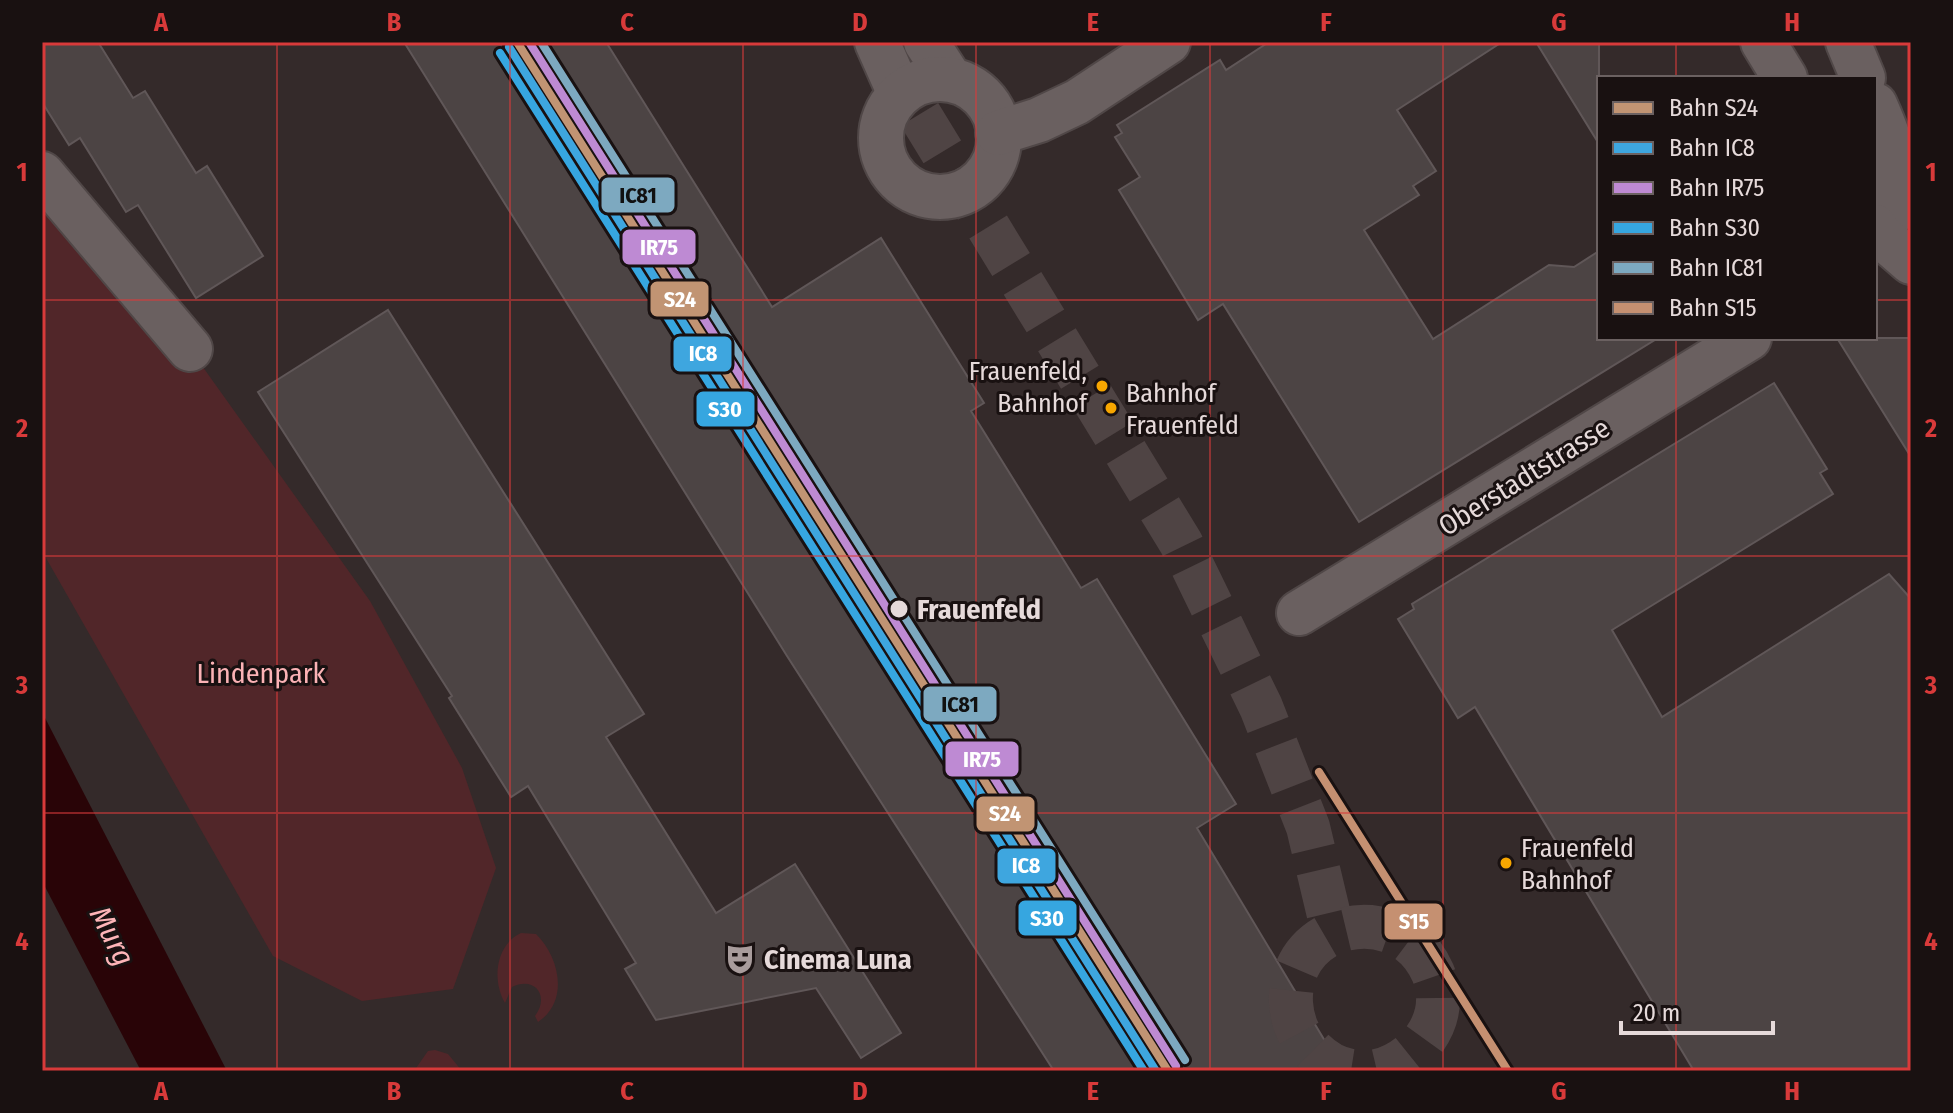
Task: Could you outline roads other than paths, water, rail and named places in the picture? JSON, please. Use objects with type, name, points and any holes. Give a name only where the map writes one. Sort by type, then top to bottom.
[{"type":"street","points":[[877,42],[900,94]]},
{"type":"street","points":[[926,42],[950,79]]},
{"type":"street","points":[[998,133],[1039,120],[1077,102],[1168,42]]},
{"type":"street","points":[[1848,42],[1862,76]]},
{"type":"street","points":[[932,79],[950,79],[968,85],[984,98],[994,114],[998,133],[997,150],[991,167],[965,191],[947,196],[930,196],[915,191],[893,173],[885,159],[881,142],[885,117],[900,94],[915,84],[932,79]]},
{"type":"street","points":[[1877,110],[1890,139],[1899,186],[1885,240]]},
{"type":"street","points":[[42,174],[190,349]]},
{"type":"street","name":"Oberstadtstrasse","points":[[1299,613],[1746,340]]},
{"type":"water","name":"Murg","points":[[42,712],[227,1071],[141,1071],[42,881]]},
{"type":"tunnel","points":[[885,58],[1181,543],[1261,707],[1308,827],[1333,932]]},
{"type":"tunnel","points":[[1351,1071],[1326,1061],[1300,1034],[1291,1003],[1295,975],[1307,953],[1325,937],[1348,928],[1373,927],[1396,934],[1417,949],[1433,973],[1438,1005],[1428,1035],[1418,1047],[1406,1058],[1377,1071]]},
{"type":"rail line","name":"S24","points":[[517,42],[1168,1071]]},
{"type":"rail line","name":"IR75","points":[[529,42],[1176,1066]]},
{"type":"rail line","name":"IC81","points":[[541,42],[1185,1060]]},
{"type":"rail line","name":"IC8","points":[[509,47],[1156,1071]]},
{"type":"rail line","name":"S30","points":[[500,53],[1144,1071]]},
{"type":"rail line","name":"S15","points":[[1319,772],[1508,1071]]},
{"type":"place","name":"Frauenfeld, Bahnhof","points":[[1102,386]]},
{"type":"place","name":"Bahnhof Frauenfeld","points":[[1111,408]]},
{"type":"place","name":"Frauenfeld","points":[[899,609]]},
{"type":"place","name":"Frauenfeld Bahnhof","points":[[1506,863]]},
{"type":"place","name":"Cinema Luna","points":[[740,959]]},
{"type":"park label","name":"Lindenpark","points":[[261,673]]}]
